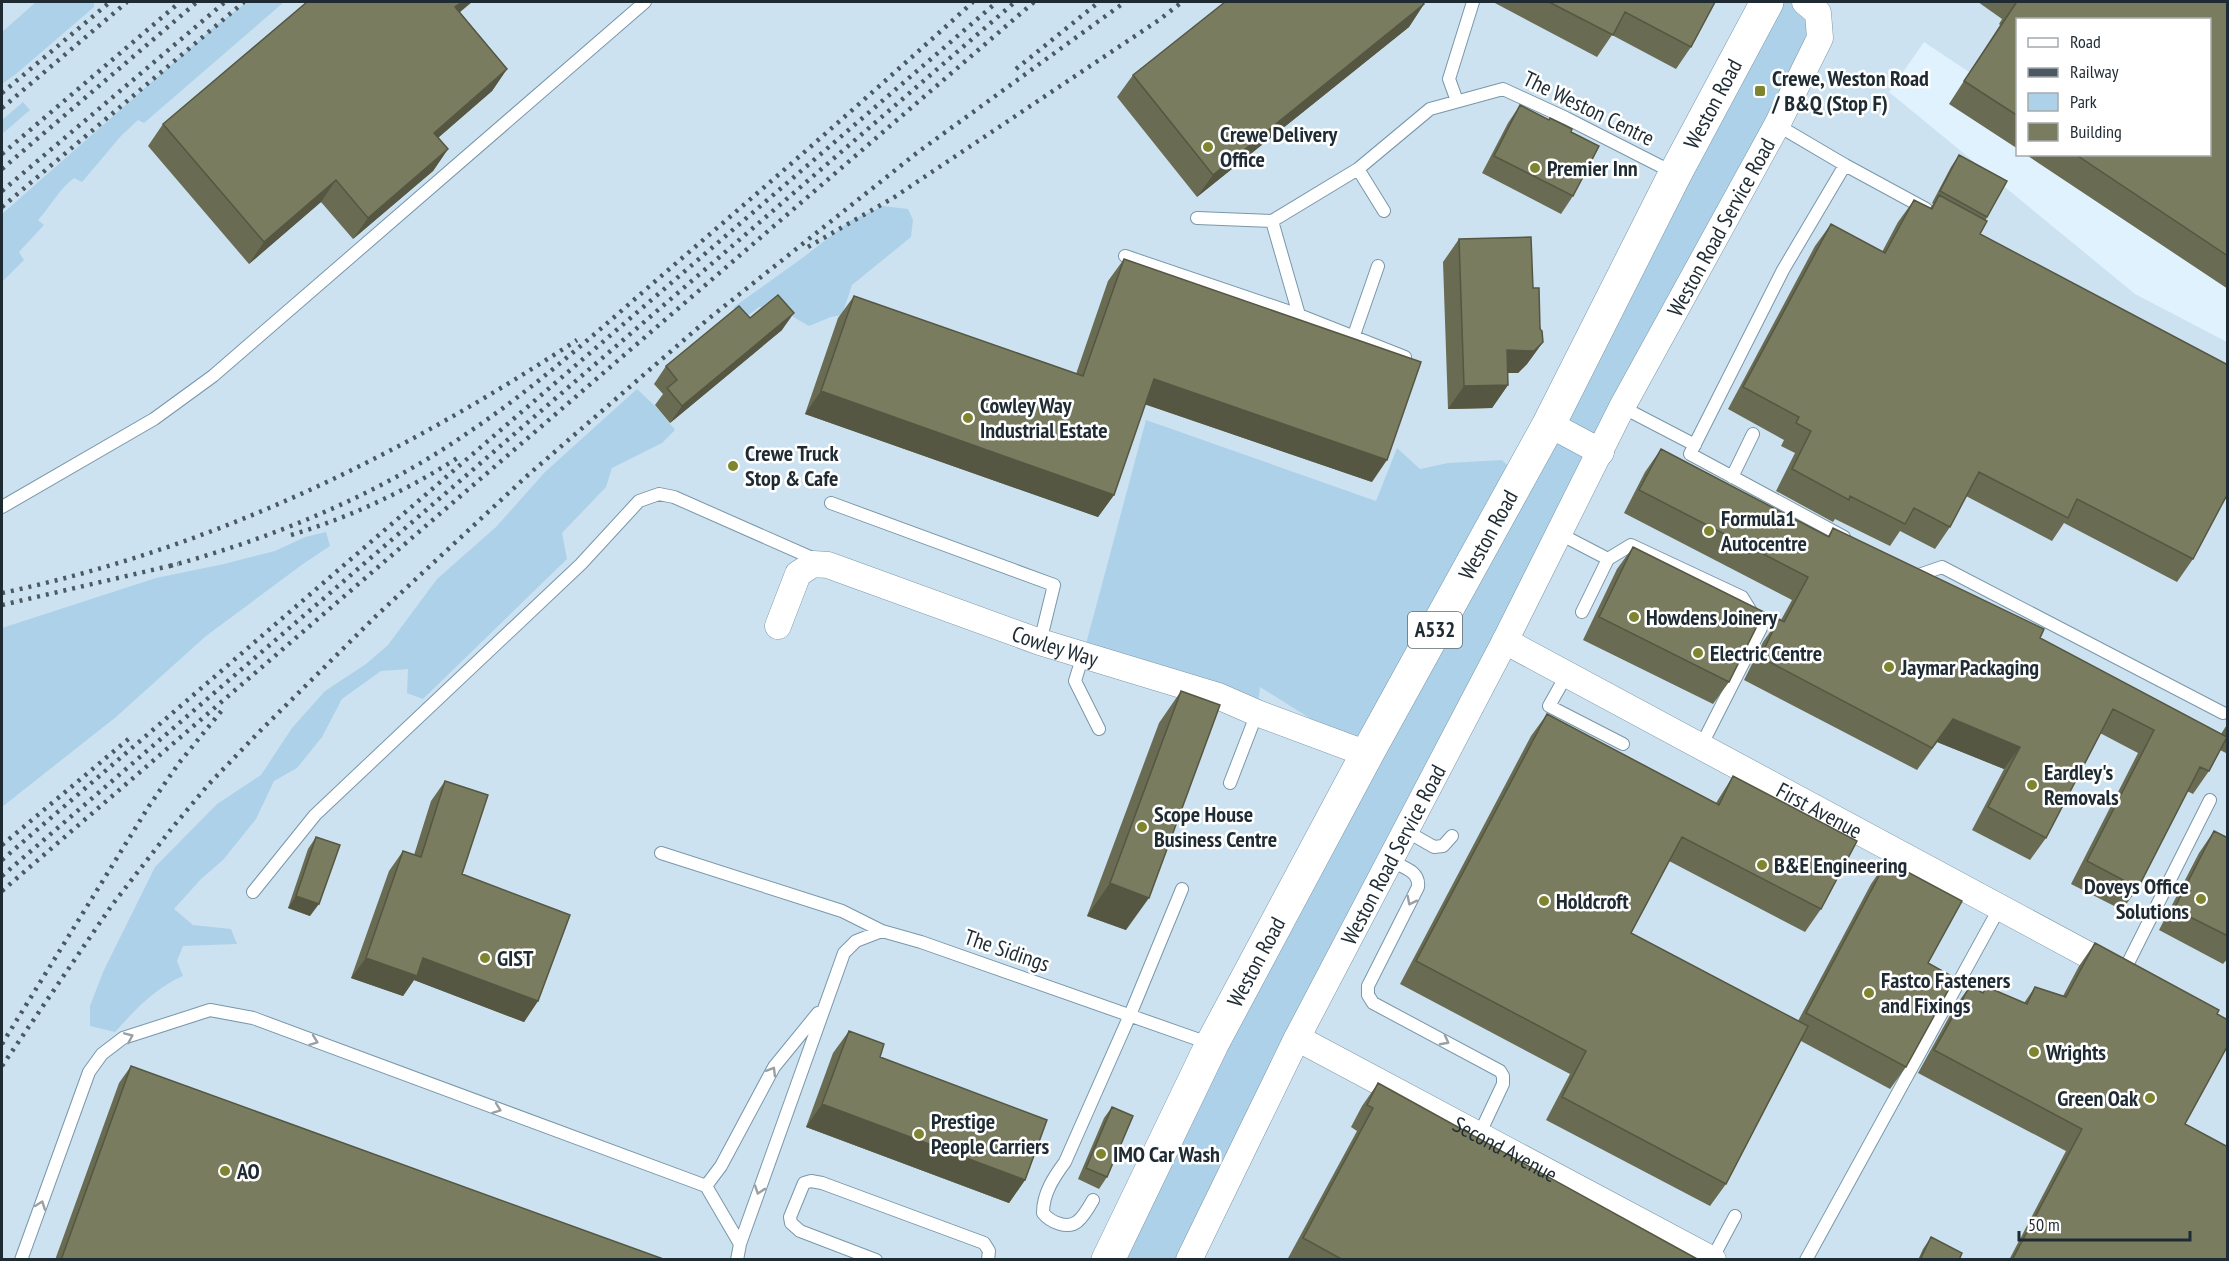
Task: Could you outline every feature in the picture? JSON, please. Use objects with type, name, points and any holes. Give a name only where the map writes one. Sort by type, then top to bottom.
[{"type":"main road","name":"Weston Road","points":[[1108,1260],[1212,1044],[1367,754],[1549,424],[1675,174],[1767,2]]},
{"type":"street","name":"Weston Road Service Road","points":[[1189,1260],[1297,1038],[1505,641],[1623,407],[1777,124],[1820,38],[1818,13],[1805,2]]},
{"type":"street","points":[[1549,424],[1601,452]]},
{"type":"street","points":[[778,626],[798,574],[813,564],[828,565]]},
{"type":"street","name":"Cowley Way","points":[[828,565],[1040,642],[1218,696],[1367,754]]},
{"type":"street","name":"First Avenue","points":[[1505,641],[2133,979]]},
{"type":"street","name":"Second Avenue","points":[[1297,1038],[1713,1259]]},
{"type":"lane","points":[[2,507],[154,419],[213,376],[645,2]]},
{"type":"lane","points":[[1457,101],[1449,79],[1473,2]]},
{"type":"lane","name":"The Weston Centre","points":[[1272,221],[1358,169],[1430,109],[1503,89],[1566,118],[1675,174]]},
{"type":"lane","points":[[1777,124],[1845,165],[1935,214]]},
{"type":"lane","points":[[1845,165],[1783,270],[1690,454],[1854,543]]},
{"type":"lane","points":[[1358,169],[1384,211]]},
{"type":"lane","points":[[1197,218],[1272,221],[1299,315]]},
{"type":"lane","points":[[1125,256],[1354,335],[1413,361]]},
{"type":"lane","points":[[1354,335],[1378,266]]},
{"type":"lane","points":[[1623,407],[1695,445]]},
{"type":"lane","points":[[1732,477],[1753,434]]},
{"type":"lane","points":[[253,892],[315,815],[581,564],[639,501],[658,494],[674,497],[828,565]]},
{"type":"lane","points":[[831,503],[1054,585],[1040,642]]},
{"type":"lane","points":[[1560,534],[1608,559]]},
{"type":"lane","points":[[1582,612],[1608,559],[1631,545],[1742,597],[1761,627],[1701,746]]},
{"type":"lane","points":[[1906,571],[1916,576],[1942,567],[2223,713]]},
{"type":"lane","points":[[1083,655],[1075,681],[1099,729]]},
{"type":"lane","points":[[1566,674],[1550,706],[1623,744]]},
{"type":"lane","points":[[1230,783],[1257,713]]},
{"type":"lane","points":[[2133,979],[2210,800]]},
{"type":"lane","points":[[1406,831],[1434,847],[1443,846],[1452,836]]},
{"type":"lane","name":"The Sidings","points":[[661,853],[842,911],[882,931],[921,942],[1212,1044]]},
{"type":"lane","points":[[1390,861],[1416,874],[1419,879],[1418,887],[1368,986],[1368,994],[1373,1003],[1500,1071],[1503,1084],[1479,1135]]},
{"type":"lane","points":[[1093,1200],[1078,1222],[1071,1224],[1058,1223],[1048,1219],[1042,1213],[1043,1203],[1052,1179],[1065,1162],[1130,1015],[1182,889]]},
{"type":"lane","points":[[1806,1260],[2000,907]]},
{"type":"lane","points":[[737,1260],[740,1244],[778,1134],[844,953],[855,941],[882,931]]},
{"type":"lane","points":[[706,1186],[721,1166],[774,1067],[824,1005]]},
{"type":"lane","points":[[21,1260],[89,1072],[102,1054],[123,1038],[210,1010],[252,1018],[706,1186],[740,1244]]},
{"type":"lane","points":[[876,1260],[800,1231],[790,1223],[790,1217],[804,1183],[811,1181],[822,1183],[984,1243],[989,1251],[988,1260]]},
{"type":"lane","points":[[1713,1259],[1735,1216]]},
{"type":"shaded area","points":[[2,2],[1978,2],[2002,19],[1969,72],[1924,42],[1889,92],[2135,294],[2227,342],[2227,1259],[2,1260]]},
{"type":"green space","points":[[36,2],[94,2],[94,7],[2,84],[2,32]]},
{"type":"green space","points":[[247,2],[284,2],[144,123],[138,120],[121,136],[82,182],[74,178],[69,182],[38,220],[44,225],[19,252],[24,260],[2,282],[2,214],[213,28]]},
{"type":"green space","points":[[1767,2],[1805,2],[1820,38],[1189,1259],[1108,1259],[1367,754],[1260,687],[1257,713],[1083,655],[1146,420],[1376,501],[1397,448],[1420,469],[1448,463],[1502,460],[1519,477]]},
{"type":"green space","points":[[23,102],[30,110],[2,134],[2,120]]},
{"type":"green space","points":[[883,206],[908,209],[913,220],[911,237],[852,285],[842,315],[809,326],[780,306],[759,307],[742,320],[735,316],[734,307],[850,221]]},
{"type":"green space","points":[[637,389],[658,409],[675,430],[662,443],[612,468],[606,487],[562,533],[567,559],[423,699],[407,693],[408,669],[381,671],[342,699],[322,737],[297,768],[274,781],[256,819],[223,860],[201,879],[174,909],[193,925],[231,929],[237,944],[183,946],[177,961],[183,976],[154,993],[115,1032],[90,1026],[90,1006],[103,972],[155,867],[217,804],[261,775],[292,728],[325,691],[366,664],[388,645],[437,579],[496,527],[545,472]]},
{"type":"green space","points":[[326,532],[330,546],[206,636],[116,717],[2,807],[2,628],[156,578],[275,551],[305,537]]},
{"type":"building","points":[[307,2],[462,2],[455,7],[507,69],[434,133],[448,149],[368,218],[336,180],[264,242],[163,124]]},
{"type":"building","name":"Crewe Delivery Office","points":[[1225,2],[1422,2],[1424,4],[1213,175],[1133,75]]},
{"type":"building","points":[[1549,2],[1715,2],[1691,47],[1625,12],[1613,35]]},
{"type":"building","points":[[2228,2],[2228,256],[2078,156],[2211,156],[2211,18],[2016,18],[2016,115],[1964,81],[2016,3]]},
{"type":"building","name":"Premier Inn","points":[[1520,105],[1572,129],[1571,132],[1599,146],[1573,196],[1494,156]]},
{"type":"building","points":[[1959,155],[2007,181],[1987,217],[1940,191]]},
{"type":"building","points":[[1939,195],[1987,221],[1980,234],[2228,365],[2228,493],[2193,559],[2077,499],[2068,518],[1979,472],[1950,527],[1914,508],[1905,524],[1850,496],[1849,500],[1792,469],[1811,431],[1796,423],[1799,417],[1743,387],[1831,224],[1885,253],[1914,200],[1932,209]]},
{"type":"building","points":[[1531,237],[1533,288],[1539,288],[1540,329],[1543,342],[1534,351],[1507,350],[1508,385],[1464,386],[1459,239]]},
{"type":"building","points":[[1124,259],[1421,362],[1387,460],[1154,379],[1114,495],[821,391],[854,296],[1083,376]]},
{"type":"building","points":[[778,295],[794,313],[682,406],[667,388],[677,380],[666,366],[739,306],[750,318]]},
{"type":"building","points":[[1661,449],[1829,537],[1833,528],[2044,629],[2040,638],[2227,737],[2209,771],[2200,767],[2138,888],[2087,861],[2154,730],[2113,709],[2046,838],[1988,807],[2020,747],[1953,719],[1932,748],[1760,657],[1779,619],[1784,622],[1808,577],[1639,490]]},
{"type":"building","points":[[1633,547],[1764,612],[1729,682],[1599,617]]},
{"type":"building","name":"Scope House Business Centre","points":[[1181,691],[1220,705],[1149,898],[1110,883]]},
{"type":"building","points":[[1547,714],[1719,805],[1733,776],[1857,841],[1821,909],[1682,837],[1631,933],[1808,1026],[1726,1184],[1562,1097],[1586,1051],[1416,961]]},
{"type":"building","points":[[445,781],[488,795],[462,874],[570,915],[538,1001],[423,958],[417,976],[366,958],[403,851],[421,857]]},
{"type":"building","points":[[2214,831],[2228,838],[2228,936],[2174,909]]},
{"type":"building","points":[[316,837],[340,845],[319,904],[296,896]]},
{"type":"building","name":"Fastco Fasteners and Fixings","points":[[1887,861],[1962,901],[1928,963],[1955,978],[1906,1067],[1806,1013]]},
{"type":"building","points":[[2095,943],[2219,1010],[2217,1014],[2228,1020],[2228,1045],[2185,1124],[2228,1147],[2228,1260],[2012,1260],[2082,1129],[1934,1050],[1970,986],[1983,993],[1987,987],[2027,1004],[2035,987],[2066,997]]},
{"type":"building","points":[[849,1031],[884,1044],[880,1057],[1047,1120],[1025,1180],[822,1104]]},
{"type":"building","name":"AO","points":[[131,1066],[666,1260],[61,1260]]},
{"type":"building","points":[[1378,1083],[1699,1260],[1343,1260],[1303,1238],[1373,1108],[1367,1105]]},
{"type":"building","name":"IMO Car Wash","points":[[1112,1107],[1133,1116],[1107,1177],[1086,1168]]},
{"type":"building","points":[[1931,1237],[1962,1253],[1959,1260],[1920,1260]]},
{"type":"railway","points":[[2,93],[110,2]]},
{"type":"railway","points":[[2,108],[127,2]]},
{"type":"railway","points":[[2,154],[180,2]]},
{"type":"railway","points":[[2,169],[197,2]]},
{"type":"railway","points":[[2,191],[225,2]]},
{"type":"railway","points":[[2,207],[244,2]]},
{"type":"railway","points":[[170,566],[249,542],[325,512],[399,475],[469,432],[524,392],[604,326],[973,2]]},
{"type":"railway","points":[[2,860],[997,2]]},
{"type":"railway","points":[[2,876],[1015,2]]},
{"type":"railway","points":[[2,891],[1034,2]]},
{"type":"railway","points":[[1016,69],[1099,2]]},
{"type":"railway","points":[[2,1066],[112,905],[172,828],[208,785],[256,735],[376,616],[528,475],[707,320],[918,152],[1125,2]]},
{"type":"railway","points":[[808,247],[893,198],[1159,20],[1182,2]]},
{"type":"railway","points":[[2,593],[80,574],[156,551],[301,494],[441,423],[577,340]]},
{"type":"railway","points":[[291,535],[378,502],[459,457]]},
{"type":"railway","points":[[2,605],[178,564]]},
{"type":"railway","points":[[2,1044],[149,806],[179,763],[223,709]]},
{"type":"railway","points":[[2,845],[132,736]]},
{"type":"place","name":"Crewe, Weston Road / B&Q (Stop F)","points":[[1760,91]]},
{"type":"place","name":"Crewe Delivery Office","points":[[1208,147]]},
{"type":"place","name":"Premier Inn","points":[[1535,168]]},
{"type":"place","name":"Cowley Way Industrial Estate","points":[[968,418]]},
{"type":"place","name":"Crewe Truck Stop & Cafe","points":[[733,466]]},
{"type":"place","name":"Formula1 Autocentre","points":[[1709,531]]},
{"type":"place","name":"Howdens Joinery","points":[[1634,617]]},
{"type":"place","name":"Electric Centre","points":[[1698,653]]},
{"type":"place","name":"Jaymar Packaging","points":[[1889,667]]},
{"type":"place","name":"Eardley's Removals","points":[[2032,785]]},
{"type":"place","name":"Scope House Business Centre","points":[[1142,827]]},
{"type":"place","name":"B&E Engineering","points":[[1762,865]]},
{"type":"place","name":"Doveys Office Solutions","points":[[2201,899]]},
{"type":"place","name":"Holdcroft","points":[[1544,901]]},
{"type":"place","name":"GIST","points":[[485,958]]},
{"type":"place","name":"Fastco Fasteners and Fixings","points":[[1869,993]]},
{"type":"place","name":"Wrights","points":[[2034,1052]]},
{"type":"place","name":"Green Oak","points":[[2150,1098]]},
{"type":"place","name":"Prestige People Carriers","points":[[919,1134]]},
{"type":"place","name":"IMO Car Wash","points":[[1101,1154]]},
{"type":"place","name":"AO","points":[[225,1171]]}]
